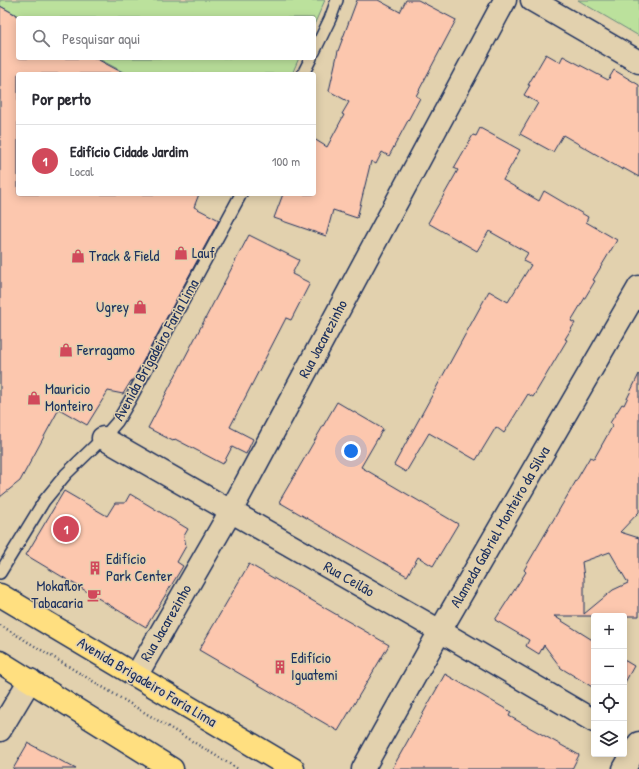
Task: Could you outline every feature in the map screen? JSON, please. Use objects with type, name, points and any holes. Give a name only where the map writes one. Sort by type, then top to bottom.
[{"type":"highway","name":"Avenida Brigadeiro Faria Lima","points":[[0,595],[293,769]]},
{"type":"highway","points":[[0,662],[172,769]]},
{"type":"street","name":"Rua Jacarezinho","points":[[136,676],[231,511],[505,0]]},
{"type":"street","points":[[532,0],[639,62]]},
{"type":"street","name":"Alameda Gabriel Monteiro da Silva","points":[[363,769],[440,631],[639,287]]},
{"type":"street","name":"Rua Ceilão","points":[[103,438],[591,719]]},
{"type":"street","points":[[0,730],[30,680]]},
{"type":"street","points":[[624,769],[633,743]]},
{"type":"lane","points":[[316,48],[338,0]]},
{"type":"lane","points":[[304,72],[310,60]]},
{"type":"lane","name":"Avenida Brigadeiro Faria Lima","points":[[0,573],[44,501],[66,474],[103,438],[117,422],[240,196]]},
{"type":"path","points":[[0,625],[238,769]]},
{"type":"green space","points":[[0,0],[325,0],[316,20],[316,16],[19,16],[0,6]]},
{"type":"green space","points":[[578,0],[639,0],[639,36],[586,5]]},
{"type":"green space","points":[[101,60],[298,60],[293,72],[123,72]]},
{"type":"building","points":[[357,0],[378,0],[400,12],[406,0],[418,0],[456,20],[416,96],[420,98],[389,156],[382,152],[376,164],[371,161],[357,218],[333,210],[326,236],[274,218],[282,196],[316,196],[316,140],[327,147],[344,115],[342,114],[349,102],[329,91],[338,51]]},
{"type":"building","points":[[0,6],[18,16],[16,16],[16,60],[99,60],[121,72],[16,72],[16,196],[198,196],[194,207],[219,220],[133,380],[123,394],[108,391],[87,425],[59,409],[20,481],[0,497]]},
{"type":"building","points":[[546,54],[560,62],[563,56],[608,80],[614,70],[639,85],[639,177],[623,168],[623,170],[563,135],[553,152],[520,134],[538,103],[524,95],[530,85],[528,85]]},
{"type":"building","points":[[480,128],[520,150],[503,180],[539,201],[544,191],[588,217],[586,222],[617,240],[571,321],[575,323],[565,339],[567,340],[533,397],[528,394],[504,433],[496,427],[476,460],[429,433],[406,472],[394,465],[489,291],[508,302],[531,265],[523,261],[528,253],[489,231],[477,251],[428,223],[458,170],[454,168],[473,135],[476,136]]},
{"type":"building","points":[[249,235],[299,260],[292,274],[310,283],[291,320],[286,318],[230,427],[253,439],[246,454],[232,447],[223,464],[175,439],[173,441],[148,428]]},
{"type":"building","points":[[639,374],[639,512],[620,532],[639,538],[639,616],[627,616],[627,613],[591,613],[591,616],[554,616],[591,639],[591,686],[561,668],[544,645],[539,654],[526,646],[529,640],[495,620],[526,572],[524,570],[590,457],[594,459],[613,425],[610,423],[622,404],[624,405]],"holes":[[[610,552],[628,583],[613,590],[584,614],[584,578],[582,562]]]},
{"type":"building","points":[[337,402],[383,429],[361,467],[458,524],[433,566],[418,557],[407,576],[279,502]]},
{"type":"building","points":[[64,491],[107,516],[115,503],[125,503],[130,494],[188,529],[184,536],[186,546],[177,562],[183,566],[146,627],[26,555]]},
{"type":"building","points":[[249,564],[389,645],[338,731],[199,650]]},
{"type":"building","points":[[627,662],[634,666],[627,679]]},
{"type":"building","points":[[445,674],[511,712],[509,716],[579,755],[572,769],[392,769]]},
{"type":"building","points":[[28,743],[76,769],[13,769]]},
{"type":"place","name":"Lauf","points":[[181,253]]},
{"type":"place","name":"Track & Field","points":[[78,256]]},
{"type":"place","name":"Ugrey","points":[[140,307]]},
{"type":"place","name":"Ferragamo","points":[[66,350]]},
{"type":"place","name":"Mauricio Monteiro","points":[[34,398]]},
{"type":"place","name":"Edifício Cidade Jardim","points":[[66,529]]},
{"type":"place","name":"Edifício Park Center","points":[[95,568]]},
{"type":"place","name":"Mokaflor Tabacaria","points":[[94,595]]},
{"type":"place","name":"Edifício Iguatemi","points":[[280,667]]}]
